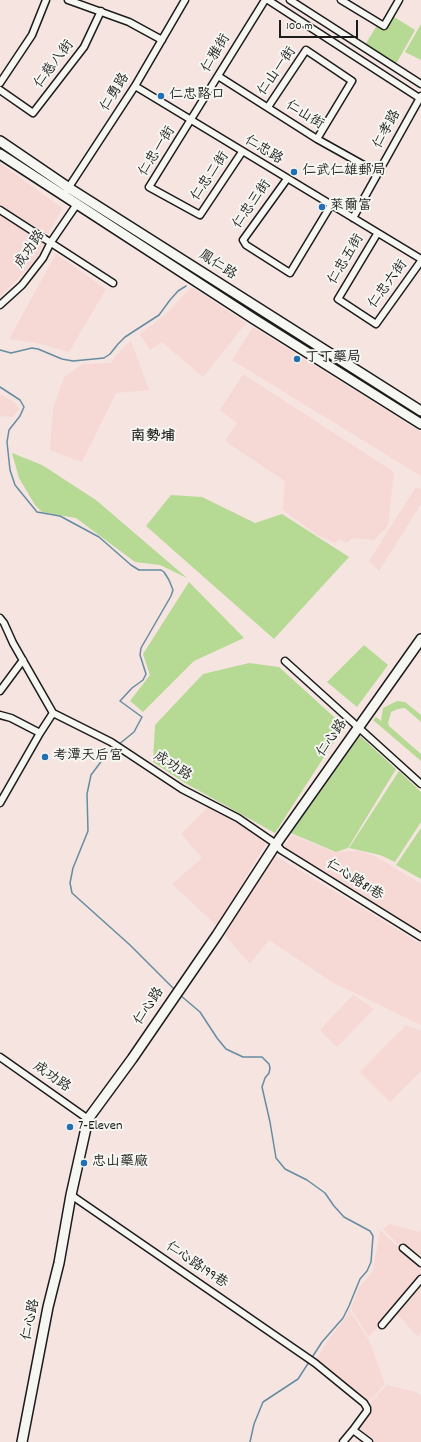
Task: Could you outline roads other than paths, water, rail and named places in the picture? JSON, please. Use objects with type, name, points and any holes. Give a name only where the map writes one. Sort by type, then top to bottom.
[{"type":"main road","name":"鳳仁路","points":[[0,141],[69,188],[421,411]]},
{"type":"main road","name":"鳳仁路","points":[[0,154],[254,319],[421,424]]},
{"type":"main road","name":"仁心路","points":[[22,1442],[71,1195],[88,1119],[132,1059],[217,935],[276,844],[421,639]]},
{"type":"street","points":[[0,83],[32,34],[46,0]]},
{"type":"street","points":[[68,0],[129,22],[162,40]]},
{"type":"street","name":"仁勇路","points":[[63,196],[134,86],[185,0]]},
{"type":"street","name":"仁雅街","points":[[191,121],[265,0]]},
{"type":"street","points":[[268,0],[421,98]]},
{"type":"street","points":[[290,0],[421,84]]},
{"type":"street","points":[[341,0],[384,26],[399,0]]},
{"type":"street","name":"仁慈八街","points":[[0,90],[33,113],[84,47],[101,11]]},
{"type":"street","name":"仁山一街","points":[[268,107],[306,50],[352,81],[318,139]]},
{"type":"street","name":"仁山街","points":[[218,76],[318,139],[378,172]]},
{"type":"street","name":"仁忠路","points":[[134,86],[421,260]]},
{"type":"street","name":"仁孝路","points":[[353,218],[421,98]]},
{"type":"street","name":"仁忠一街","points":[[191,121],[149,187],[200,215]]},
{"type":"street","name":"仁忠二街","points":[[200,215],[242,152]]},
{"type":"street","name":"仁忠三街","points":[[287,179],[243,240],[246,245],[290,273],[331,205]]},
{"type":"street","name":"成功路","points":[[0,305],[22,285],[43,258],[51,242],[77,204]]},
{"type":"street","points":[[0,210],[113,283]]},
{"type":"street","name":"仁忠五街","points":[[358,312],[338,299],[377,234]]},
{"type":"street","name":"仁忠六街","points":[[358,312],[376,324],[421,260]]},
{"type":"street","points":[[0,618],[53,713],[0,803]]},
{"type":"street","points":[[0,691],[23,660]]},
{"type":"street","points":[[285,661],[421,784]]},
{"type":"street","name":"成功路","points":[[53,713],[111,742],[182,789],[238,818],[276,844]]},
{"type":"street","points":[[0,715],[12,718],[40,733]]},
{"type":"street","name":"仁心路81巷","points":[[276,844],[281,850],[421,937]]},
{"type":"street","name":"成功路","points":[[0,1057],[88,1119]]},
{"type":"street","name":"仁心路199巷","points":[[71,1195],[314,1362],[367,1406],[367,1411],[353,1430]]},
{"type":"street","points":[[403,1248],[421,1263]]},
{"type":"street","points":[[382,1325],[421,1279]]},
{"type":"street","points":[[343,1442],[353,1430],[369,1442]]},
{"type":"waterway","points":[[0,350],[11,353],[32,348],[62,359],[73,361],[104,358],[110,354],[125,337],[159,315],[178,291],[186,286]]},
{"type":"waterway","points":[[0,387],[20,400],[24,407],[20,416],[9,430],[7,442],[10,470],[15,485],[37,512],[60,516],[99,537],[131,565],[139,570],[161,570],[169,580],[173,590],[141,648],[140,655],[146,674],[143,680],[132,688],[120,701],[142,717],[134,732],[118,745]]},
{"type":"waterway","points":[[115,747],[109,751],[91,775],[87,794],[88,831],[73,868],[70,883],[72,893],[130,945],[175,990]]},
{"type":"waterway","points":[[180,995],[200,1012],[226,1049],[243,1057],[262,1057],[269,1064],[269,1073],[265,1078],[262,1087],[276,1158],[285,1169],[307,1180],[325,1193],[344,1217],[370,1231],[373,1236],[371,1262],[367,1271],[360,1279],[343,1318],[322,1342],[311,1359]]},
{"type":"waterway","points":[[250,1442],[254,1424],[263,1402],[298,1379],[309,1362]]},
{"type":"place","name":"仁忠路口","points":[[161,96]]},
{"type":"place","name":"仁武仁雄郵局","points":[[294,172]]},
{"type":"place","name":"萊爾富","points":[[322,207]]},
{"type":"place","name":"丁丁藥局","points":[[297,359]]},
{"type":"place","name":"考潭天后宮","points":[[45,757]]},
{"type":"place","name":"7-Eleven","points":[[70,1127]]},
{"type":"place","name":"忠山藥廠","points":[[84,1163]]},
{"type":"district","name":"南勢埔","points":[[153,438]]}]
